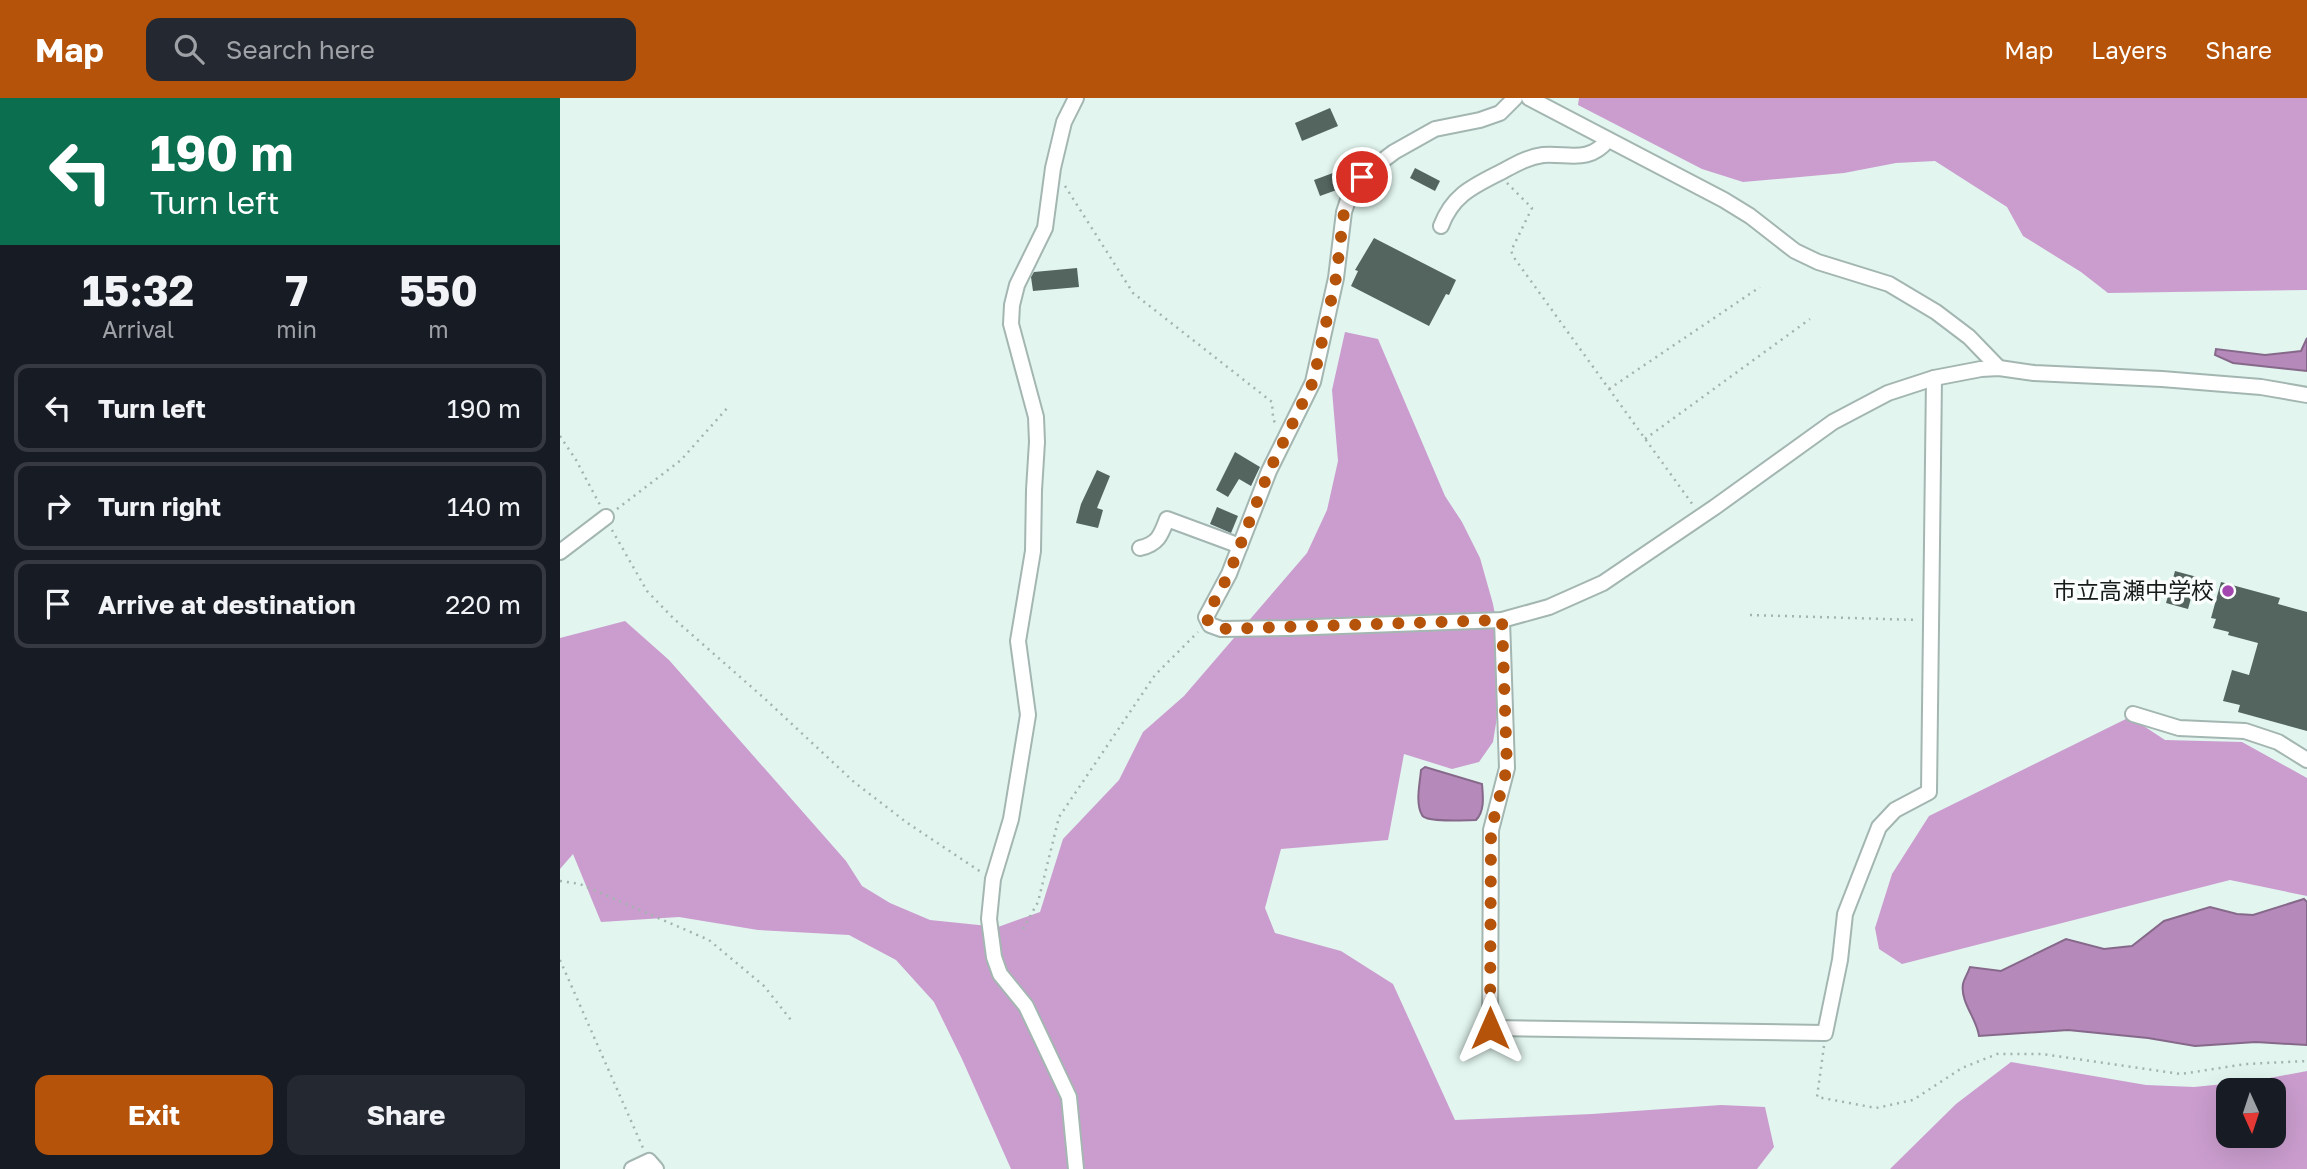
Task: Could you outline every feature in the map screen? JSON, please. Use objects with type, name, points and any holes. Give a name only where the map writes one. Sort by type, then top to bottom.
[{"type":"street","points":[[1076,98],[1064,122],[1053,168],[1045,228],[1017,285],[1012,305],[1012,324],[1036,418],[1037,442],[1033,551],[1018,641],[1028,715],[1011,819],[993,879],[989,919],[1000,974],[1026,1006],[1069,1097],[1076,1169]]},
{"type":"street","points":[[1515,98],[1500,113],[1435,129],[1394,152],[1362,177],[1351,191],[1344,212],[1336,278],[1313,382],[1269,471],[1229,574],[1206,617],[1213,627],[1248,629],[1502,620],[1549,607],[1603,583],[1833,422],[1888,393],[1934,379],[1999,368],[2034,373],[2262,387],[2307,394]]},
{"type":"street","points":[[1529,98],[1724,200],[1750,216],[1795,251],[1818,262],[1889,284],[1936,312],[1969,337],[1999,368]]},
{"type":"street","points":[[1441,226],[1446,212],[1475,184],[1528,158],[1541,155],[1590,154],[1600,150],[1608,140]]},
{"type":"street","points":[[1502,620],[1507,768],[1491,830],[1490,1028],[1825,1032],[1840,960],[1845,914],[1879,827],[1895,810],[1928,792],[1934,379]]},
{"type":"street","points":[[560,552],[606,517]]},
{"type":"street","points":[[1140,548],[1149,546],[1160,538],[1167,519],[1240,545]]},
{"type":"street","points":[[2133,714],[2179,727],[2245,731],[2278,742],[2307,760]]},
{"type":"street","points":[[632,1169],[652,1165]]},
{"type":"path","points":[[1053,168],[1133,293],[1272,402],[1275,426],[1287,435]]},
{"type":"path","points":[[1497,174],[1532,208],[1513,244],[1511,251],[1514,259],[1701,516]]},
{"type":"path","points":[[1609,389],[1760,287]]},
{"type":"path","points":[[1645,439],[1810,319]]},
{"type":"path","points":[[606,517],[681,460],[729,405]]},
{"type":"path","points":[[560,436],[576,460],[619,547],[647,591],[681,626],[764,698],[854,782],[906,822],[993,879]]},
{"type":"path","points":[[1749,615],[1930,620]]},
{"type":"path","points":[[1023,929],[1038,902],[1059,817],[1155,675],[1208,622]]},
{"type":"path","points":[[560,881],[580,884],[709,940],[764,986],[791,1020]]},
{"type":"path","points":[[560,960],[652,1165]]},
{"type":"path","points":[[1825,1032],[1817,1097],[1876,1108],[1913,1100],[1962,1068],[1997,1054],[2042,1054],[2181,1074],[2246,1064],[2307,1061]]},
{"type":"shaded area","points":[[1579,98],[2307,98],[2307,290],[2108,293],[2081,272],[2023,236],[2007,207],[1935,161],[1896,163],[1844,173],[1743,182],[1702,169],[1578,105]]},
{"type":"shaded area","points":[[1345,332],[1378,339],[1445,496],[1480,558],[1493,604],[1505,668],[1493,742],[1479,762],[1452,769],[1404,754],[1388,840],[1281,849],[1265,908],[1275,933],[1341,951],[1393,984],[1455,1120],[1721,1105],[1765,1107],[1774,1147],[1757,1169],[1011,1169],[934,1002],[896,960],[849,935],[758,930],[679,917],[601,922],[573,854],[560,869],[560,638],[625,621],[669,660],[846,861],[862,886],[890,903],[930,920],[998,927],[1040,912],[1063,839],[1119,780],[1143,732],[1184,696],[1307,553],[1327,510],[1338,461],[1332,390]]},
{"type":"shaded area","points":[[2307,338],[2307,371],[2233,363],[2215,355],[2216,349],[2265,355],[2301,351]]},
{"type":"shaded area","points":[[2130,717],[2165,740],[2242,742],[2307,778],[2307,896],[2230,880],[1902,964],[1879,949],[1875,928],[1892,874],[1929,816]]},
{"type":"shaded area","points":[[1425,767],[1482,784],[1482,808],[1476,820],[1438,820],[1422,815],[1418,793],[1421,770]]},
{"type":"shaded area","points":[[2304,899],[2307,902],[2307,1045],[2256,1042],[2195,1046],[2068,1030],[1979,1036],[1966,1004],[1963,984],[1970,967],[2001,971],[2066,939],[2104,949],[2132,946],[2164,921],[2210,907],[2253,915]]},
{"type":"shaded area","points":[[2011,1062],[2146,1085],[2194,1087],[2216,1085],[2216,1148],[2286,1148],[2286,1078],[2270,1078],[2307,1071],[2307,1169],[1890,1169],[1956,1104]]},
{"type":"building","points":[[1330,108],[1338,126],[1302,141],[1295,123]]},
{"type":"building","points":[[1415,168],[1440,181],[1435,191],[1410,178]]},
{"type":"building","points":[[1341,170],[1345,182],[1342,188],[1320,196],[1314,180]]},
{"type":"building","points":[[1374,238],[1456,280],[1429,326],[1351,286],[1358,271],[1355,270]]},
{"type":"building","points":[[1077,268],[1079,287],[1033,291],[1031,277],[1034,272]]},
{"type":"building","points":[[1235,452],[1260,467],[1251,486],[1239,479],[1228,497],[1216,490]]},
{"type":"building","points":[[1097,470],[1110,476],[1097,508],[1103,510],[1098,528],[1076,523],[1081,504]]},
{"type":"building","points":[[1217,507],[1238,516],[1231,533],[1210,524]]},
{"type":"building","points":[[2175,571],[2197,577],[2188,609],[2166,603]]},
{"type":"building","points":[[2221,582],[2280,598],[2278,604],[2307,612],[2307,731],[2238,712],[2240,705],[2223,701],[2232,670],[2249,675],[2258,643],[2213,628],[2216,619],[2211,618]]},
{"type":"place","name":"市立高瀬中学校","points":[[2228,591]]},
{"type":"route","points":[[1362,177],[1351,191],[1344,212],[1336,278],[1313,382],[1269,471],[1229,574],[1206,617],[1210,625],[1221,629],[1502,620],[1507,768],[1491,830],[1490,1028]]}]
